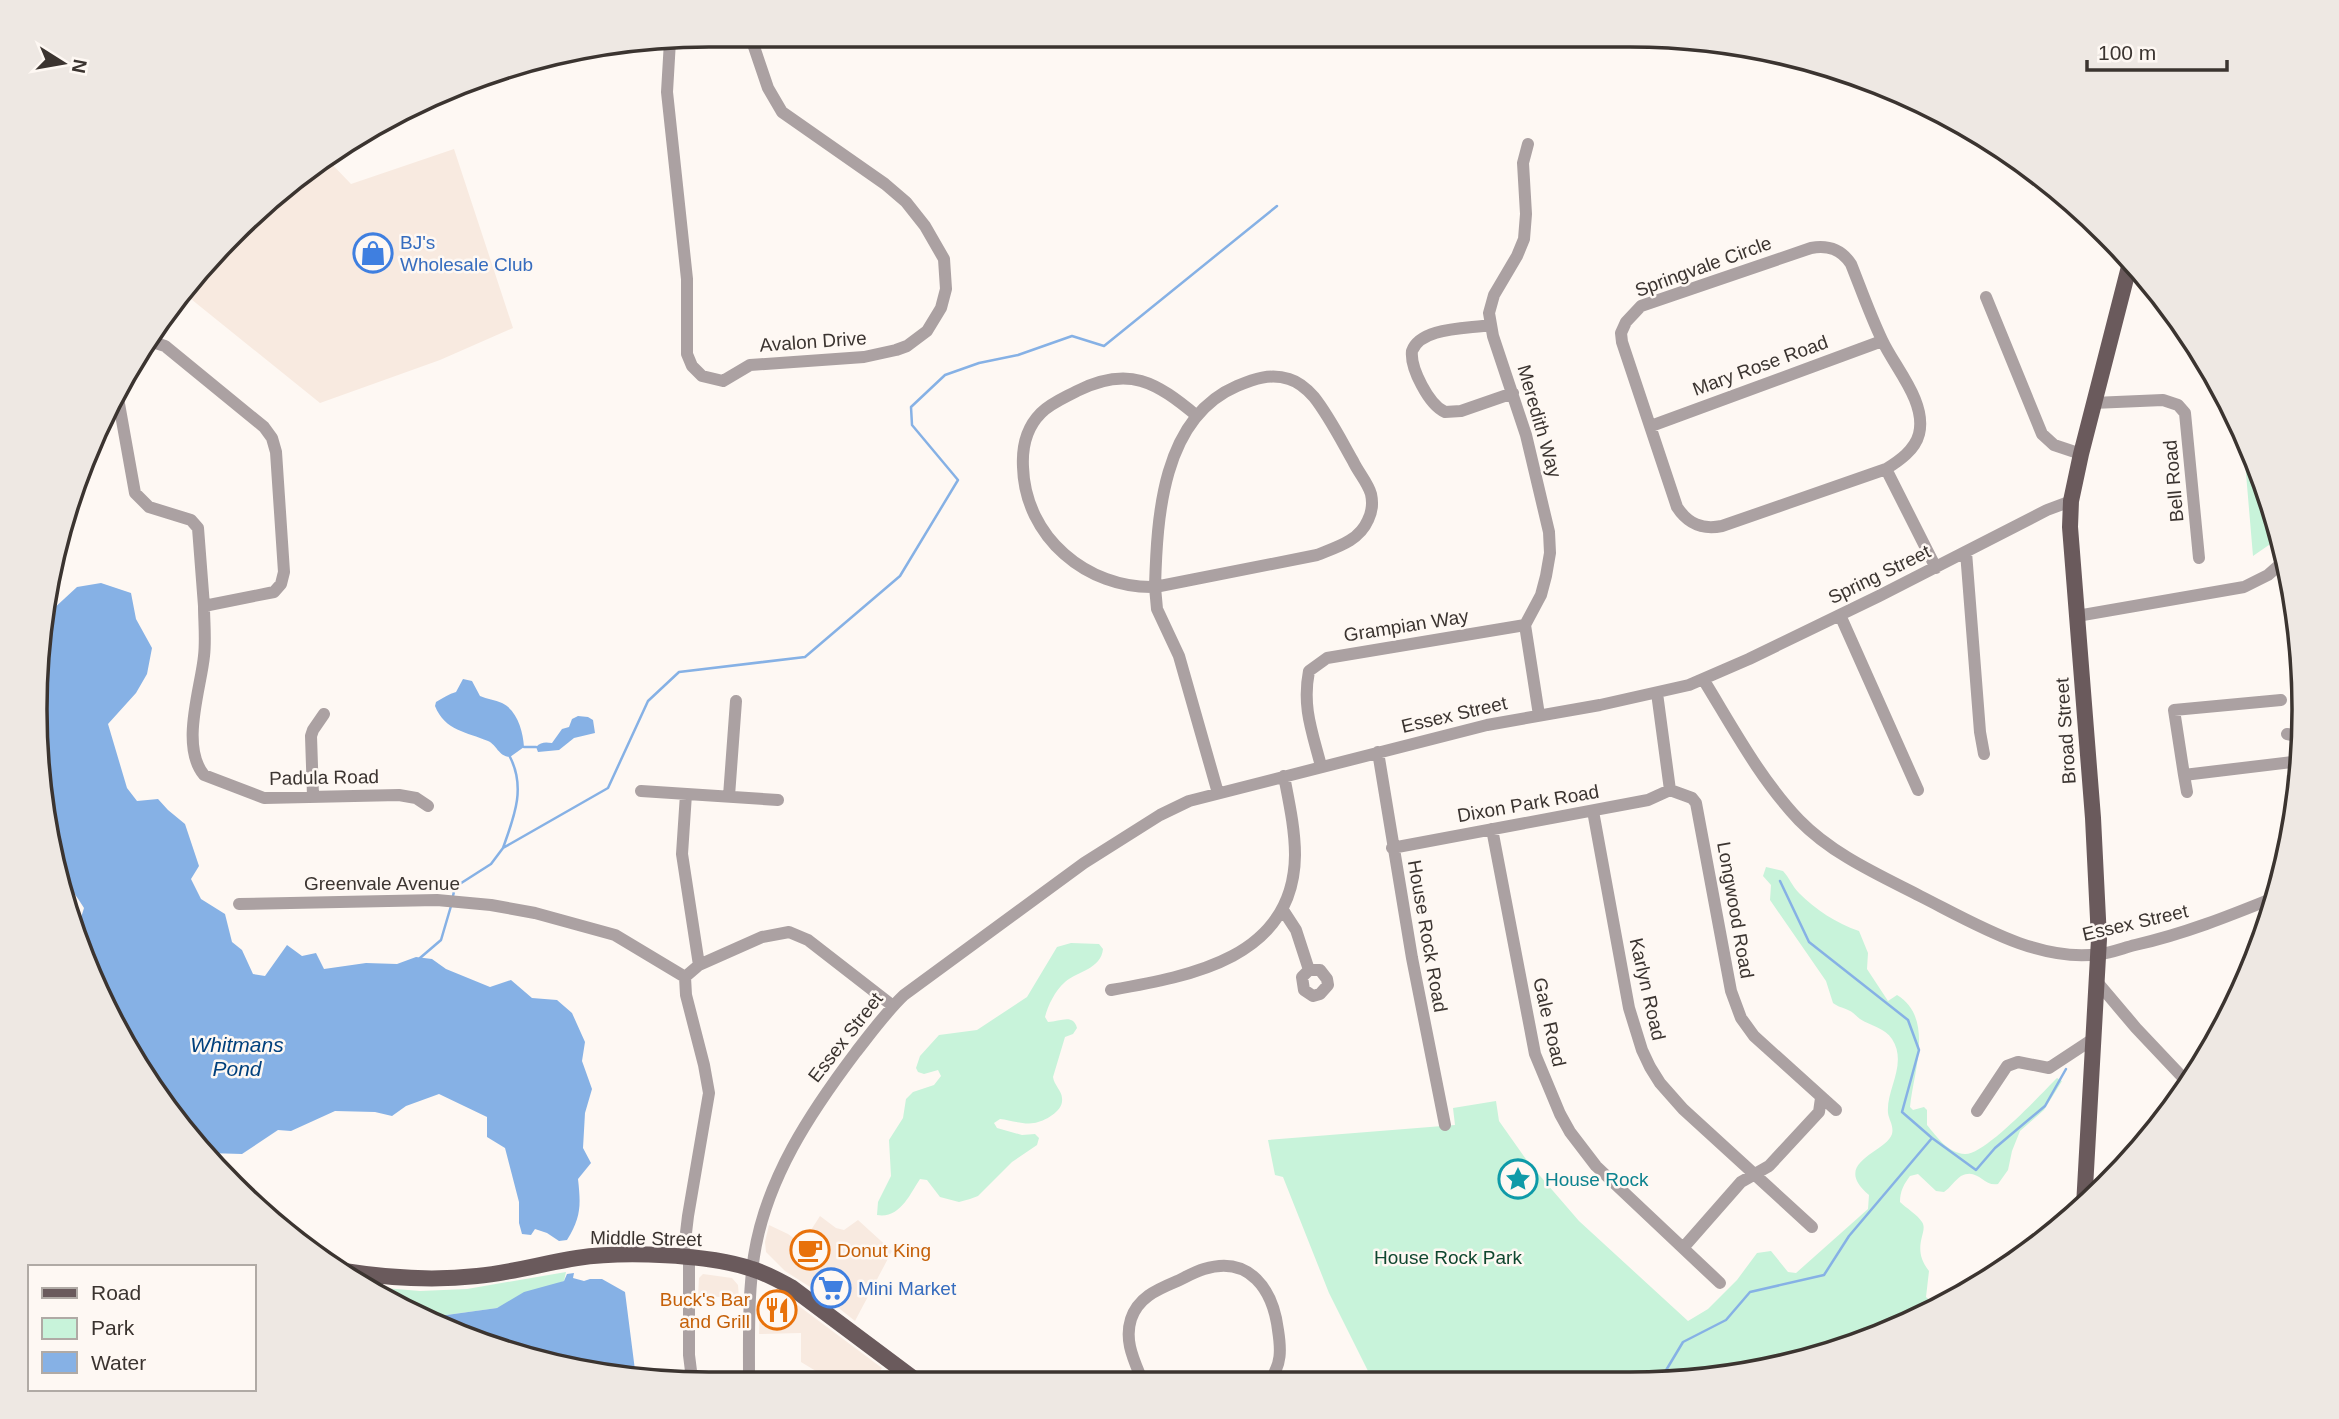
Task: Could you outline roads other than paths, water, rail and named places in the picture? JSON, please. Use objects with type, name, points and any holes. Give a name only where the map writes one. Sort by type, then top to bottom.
[{"type":"main road","name":"Broad Street","points":[[2085,1190],[2099,955],[2093,818],[2070,527],[2071,501],[2093,403],[2127,273]]},
{"type":"main road","name":"Middle Street","points":[[362,1273],[432,1279],[479,1276],[602,1255],[725,1262],[752,1269],[791,1287],[903,1372]]},
{"type":"street","name":"Avalon Drive","points":[[670,49],[667,92],[686,268],[687,354],[692,366],[702,376],[723,381],[750,365],[864,358],[906,345],[927,331],[941,308],[946,269],[937,245],[906,202],[886,184],[782,112],[768,88],[754,47]]},
{"type":"street","name":"Meredith Way","points":[[1525,625],[1541,595],[1546,576],[1550,553],[1549,532],[1542,495],[1513,393],[1490,325],[1489,313],[1493,295],[1517,256],[1524,239],[1526,214],[1523,163],[1528,144]]},
{"type":"street","name":"Springvale Circle","points":[[1829,247],[1845,255],[1851,264],[1882,341],[1919,410],[1916,443],[1898,462],[1886,469],[1722,526],[1701,526],[1684,518],[1677,507],[1622,342],[1621,333],[1626,322],[1641,306],[1811,248],[1829,247]]},
{"type":"street","points":[[1986,297],[2042,434],[2054,444],[2081,454]]},
{"type":"street","points":[[1490,325],[1424,336],[1416,342],[1412,351],[1414,367],[1432,401],[1445,412],[1457,412],[1513,393]]},
{"type":"street","name":"Mary Rose Road","points":[[1651,426],[1882,341]]},
{"type":"street","points":[[120,409],[135,493],[149,507],[191,520],[198,528],[204,606],[270,594],[278,589],[284,563],[275,445],[258,422],[165,346],[158,344]]},
{"type":"street","points":[[1197,416],[1179,401],[1147,382],[1125,377],[1090,385],[1053,403],[1040,414],[1024,444],[1023,480],[1029,502],[1041,526],[1058,549],[1075,564],[1095,575],[1128,585],[1155,587],[1317,555],[1359,535],[1373,507],[1371,492],[1315,398],[1301,385],[1288,379],[1267,376],[1231,389],[1213,400],[1197,416],[1173,458],[1165,486],[1160,512],[1155,587],[1157,609],[1179,656],[1218,793]]},
{"type":"street","name":"Bell Road","points":[[2093,403],[2163,400],[2178,405],[2185,413],[2199,558]]},
{"type":"street","points":[[1886,469],[1936,568]]},
{"type":"street","name":"Spring Street","points":[[1703,679],[1936,568],[2055,506],[2071,501]]},
{"type":"street","points":[[1966,552],[1984,754]]},
{"type":"street","points":[[2077,616],[2244,587],[2276,568]]},
{"type":"street","name":"Padula Road","points":[[204,606],[205,652],[192,724],[198,766],[204,775],[256,796],[271,798],[400,795],[416,798],[428,806]]},
{"type":"street","points":[[1840,615],[1918,790]]},
{"type":"street","points":[[1525,625],[1539,715]]},
{"type":"street","name":"Grampian Way","points":[[1321,766],[1305,692],[1309,671],[1318,663],[1327,658],[1352,653],[1525,625]]},
{"type":"street","name":"Essex Street","points":[[748,1372],[752,1269],[763,1219],[775,1186],[803,1128],[826,1091],[892,1006],[1084,863],[1174,807],[1218,793],[1487,725],[1657,693],[1703,679],[1761,771],[1789,809],[1809,830],[1839,852],[1998,935],[2050,951],[2099,955],[2166,939],[2263,903]]},
{"type":"street","points":[[1657,693],[1670,790]]},
{"type":"street","points":[[2187,792],[2175,710],[2281,700]]},
{"type":"street","points":[[729,796],[736,701]]},
{"type":"street","points":[[313,796],[311,736],[324,714]]},
{"type":"street","name":"House Rock Road","points":[[1378,752],[1392,848],[1445,1125]]},
{"type":"street","points":[[2184,775],[2289,762]]},
{"type":"street","points":[[1111,990],[1190,975],[1225,961],[1266,932],[1283,909],[1292,883],[1295,856],[1284,776]]},
{"type":"street","name":"Dixon Park Road","points":[[1392,848],[1648,800],[1670,790]]},
{"type":"street","name":"Longwood Road","points":[[1670,790],[1692,798],[1696,803],[1731,992],[1741,1018],[1754,1036],[1836,1110]]},
{"type":"street","points":[[641,791],[778,800]]},
{"type":"street","points":[[686,794],[682,853],[699,965]]},
{"type":"street","name":"Karlyn Road","points":[[1592,811],[1629,1008],[1642,1050],[1660,1083],[1670,1095],[1812,1227]]},
{"type":"street","name":"Gale Road","points":[[1492,829],[1530,1032],[1547,1088],[1570,1132],[1596,1166],[1720,1283]]},
{"type":"street","name":"Greenvale Avenue","points":[[239,904],[451,900],[507,907],[615,935],[685,977]]},
{"type":"street","points":[[1283,909],[1296,930],[1309,970]]},
{"type":"street","points":[[691,1371],[686,1258],[688,1216],[709,1094],[686,995],[685,977],[699,965],[772,934],[795,933],[808,940],[892,1006]]},
{"type":"street","points":[[2098,983],[2181,1076]]},
{"type":"street","points":[[1976,1111],[2007,1066],[2018,1062],[2049,1068],[2093,1039]]},
{"type":"street","points":[[1683,1248],[1741,1182],[1769,1166],[1819,1112],[1821,1098]]},
{"type":"street","points":[[1139,1372],[1128,1342],[1131,1317],[1137,1306],[1154,1291],[1203,1269],[1217,1266],[1243,1270],[1255,1277],[1271,1297],[1277,1316],[1280,1349],[1274,1372]]},
{"type":"water","name":"Whitmans Pond","points":[[101,583],[131,593],[136,619],[152,648],[147,674],[136,693],[108,724],[127,788],[137,801],[158,799],[185,824],[199,866],[191,879],[201,899],[225,914],[232,942],[242,950],[253,974],[265,976],[287,945],[302,956],[316,953],[324,969],[366,963],[397,964],[416,957],[432,959],[446,969],[490,987],[511,980],[532,998],[557,1000],[572,1013],[585,1042],[582,1061],[592,1089],[585,1113],[583,1148],[591,1163],[578,1179],[579,1211],[567,1240],[559,1241],[535,1229],[531,1235],[522,1234],[519,1202],[505,1148],[487,1137],[487,1117],[439,1094],[406,1106],[392,1116],[375,1112],[335,1111],[291,1131],[278,1130],[242,1154],[219,1153],[184,1113],[136,1041],[98,963],[82,922],[84,908],[73,893],[60,839],[49,753],[49,666],[56,607],[77,587]]},
{"type":"water","points":[[463,679],[472,681],[480,696],[502,703],[512,711],[521,728],[524,747],[510,757],[506,756],[488,741],[457,730],[445,721],[435,706],[436,702],[456,692]]},
{"type":"water","points":[[578,716],[593,720],[595,733],[574,738],[559,750],[538,752],[536,747],[543,743],[552,743],[562,729],[569,727],[572,719]]},
{"type":"water","points":[[574,1273],[573,1278],[584,1281],[602,1279],[625,1292],[635,1367],[580,1359],[538,1349],[497,1337],[444,1315],[497,1308],[524,1292],[564,1281],[567,1274]]},
{"type":"waterway","points":[[453,896],[455,887],[491,864],[503,848],[608,788],[648,701],[679,672],[805,657],[900,576],[958,480],[912,425],[911,407],[945,375],[979,363],[1018,355],[1072,336],[1104,346],[1277,206]]},
{"type":"waterway","points":[[524,747],[536,747]]},
{"type":"waterway","points":[[503,848],[518,791],[515,769],[510,757]]},
{"type":"waterway","points":[[1780,881],[1809,942],[1908,1020],[1919,1050],[1902,1112],[1976,1170],[1995,1148],[2045,1106],[2066,1069]]},
{"type":"waterway","points":[[420,958],[441,940],[451,906]]},
{"type":"waterway","points":[[1666,1370],[1683,1342],[1726,1320],[1750,1292],[1824,1275],[1849,1236],[1932,1138]]},
{"type":"place","name":"BJ's Wholesale Club","points":[[373,253]]},
{"type":"place","name":"House Rock","points":[[1518,1179]]},
{"type":"place","name":"Donut King","points":[[810,1250]]},
{"type":"place","name":"Mini Market","points":[[831,1288]]},
{"type":"place","name":"Buck's Bar and Grill","points":[[777,1310]]},
{"type":"park label","name":"House Rock Park","points":[[1448,1257]]}]
